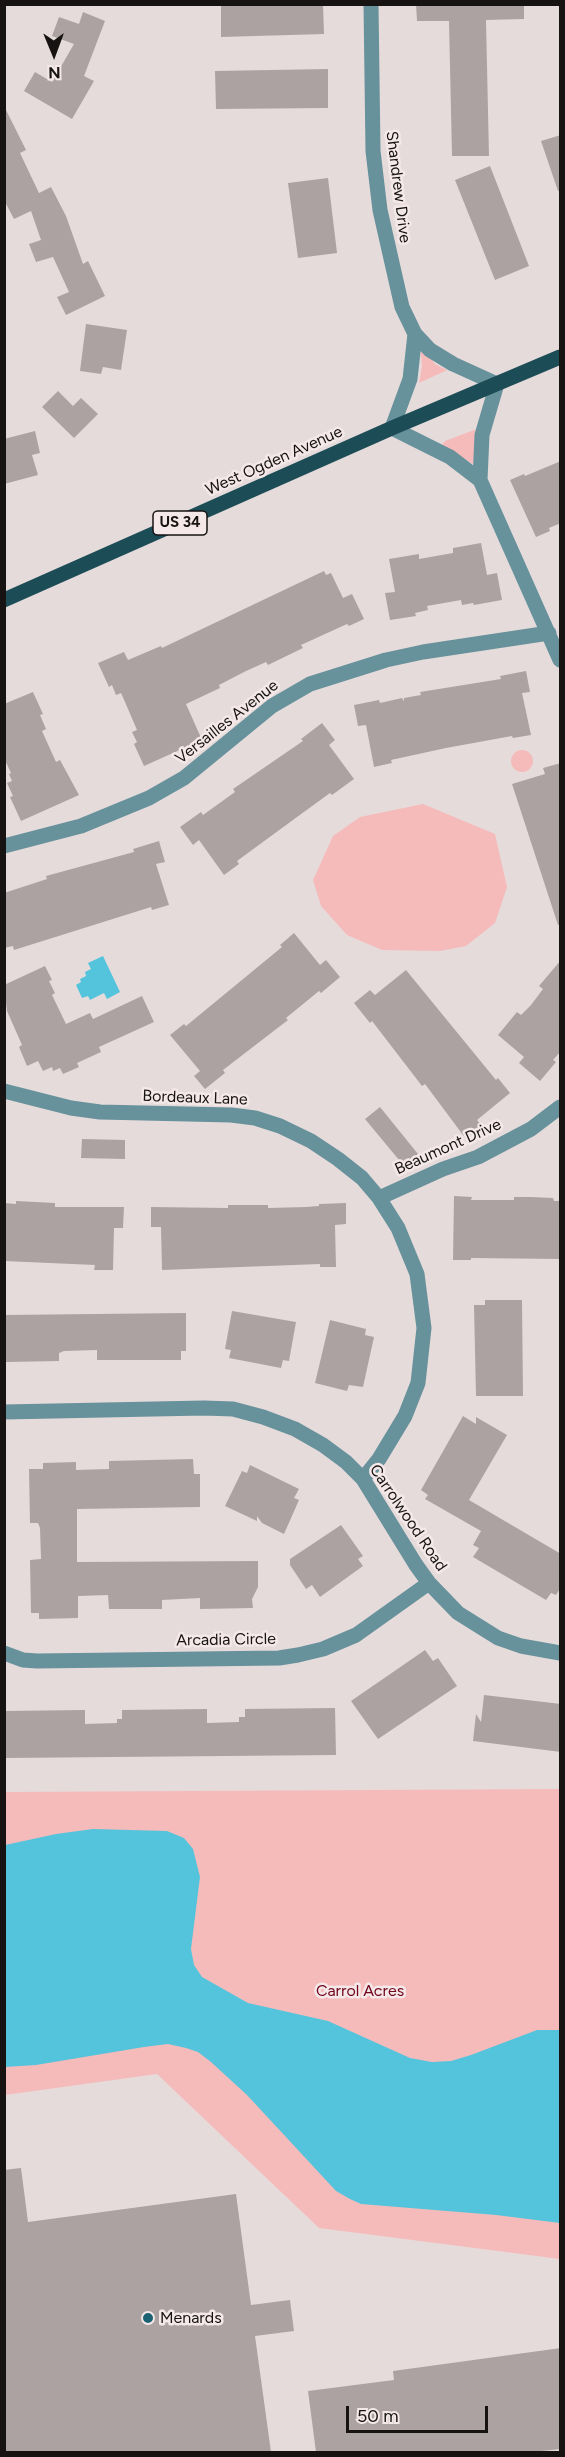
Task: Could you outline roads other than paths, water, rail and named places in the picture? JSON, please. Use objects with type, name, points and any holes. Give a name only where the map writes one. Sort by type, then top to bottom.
[{"type":"main road","name":"West Ogden Avenue","points":[[4,600],[392,428],[560,357]]},
{"type":"street","name":"Shandrew Drive","points":[[371,4],[373,151],[380,210],[402,307],[415,334],[441,358],[497,384]]},
{"type":"street","points":[[415,334],[410,379],[392,428],[450,457],[480,480]]},
{"type":"street","points":[[497,384],[482,435],[480,480],[561,660]]},
{"type":"street","name":"Versailles Avenue","points":[[4,846],[81,826],[149,798],[184,778],[272,706],[310,684],[349,670],[414,654],[549,633]]},
{"type":"street","name":"Bordeaux Lane","points":[[4,1091],[71,1108],[100,1112],[224,1114],[255,1118],[280,1126],[311,1141],[338,1159],[379,1197],[398,1228],[417,1274],[423,1309],[423,1344],[418,1383],[405,1416],[379,1459],[363,1479]]},
{"type":"street","name":"Beaumont Drive","points":[[379,1197],[443,1169],[478,1157],[531,1129],[561,1107]]},
{"type":"street","name":"Carrolwood Road","points":[[4,1412],[233,1409],[295,1429],[338,1456],[363,1479],[429,1583],[458,1613],[498,1638],[521,1646],[561,1653]]},
{"type":"street","name":"Arcadia Circle","points":[[4,1653],[23,1660],[37,1661],[279,1658],[298,1655],[323,1649],[357,1635],[429,1583]]},
{"type":"water","points":[[103,956],[120,992],[107,999],[104,993],[90,1000],[88,996],[82,998],[76,985],[86,976],[85,972],[91,969],[88,963]]},
{"type":"water","points":[[93,1829],[167,1831],[184,1838],[193,1849],[200,1877],[191,1949],[194,1965],[202,1977],[248,2003],[328,2021],[410,2058],[432,2062],[451,2061],[471,2055],[537,2030],[560,2030],[560,2223],[496,2215],[361,2204],[350,2199],[336,2191],[247,2095],[211,2062],[198,2052],[186,2048],[168,2044],[36,2065],[5,2067],[5,1845]]},
{"type":"place","name":"Menards","points":[[148,2318]]},
{"type":"park label","name":"Carrol Acres","points":[[360,1991]]}]
